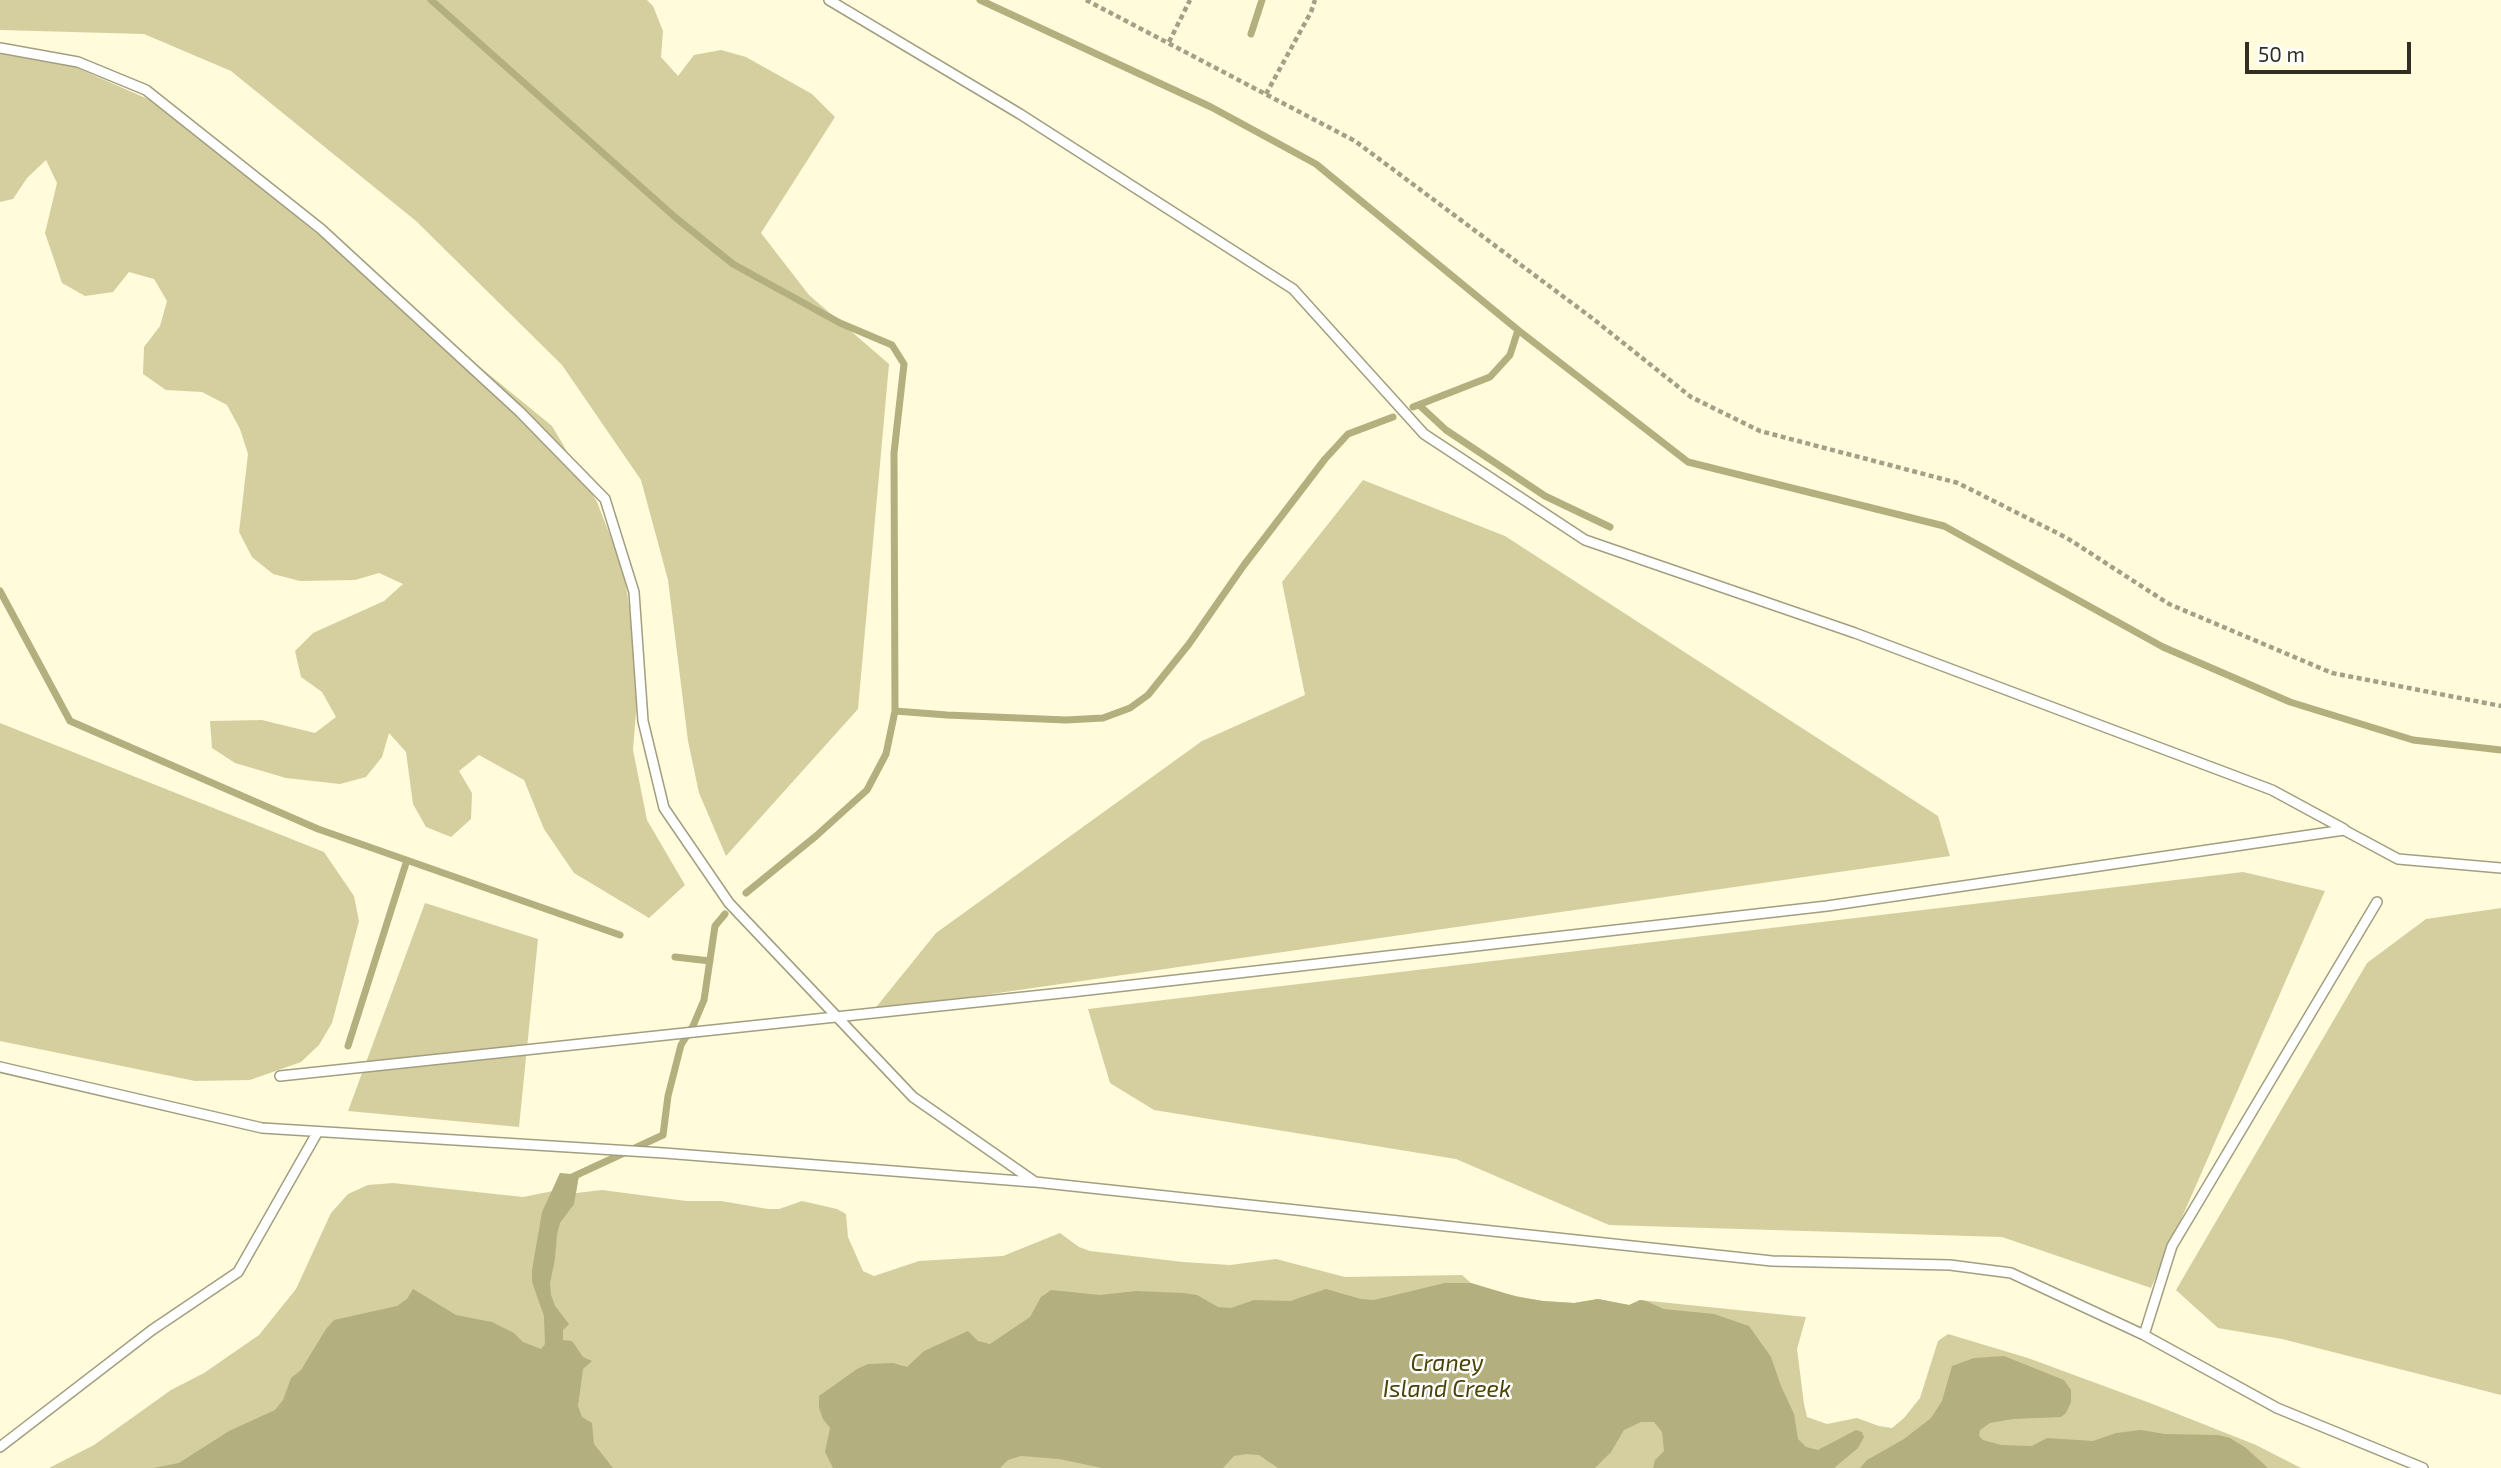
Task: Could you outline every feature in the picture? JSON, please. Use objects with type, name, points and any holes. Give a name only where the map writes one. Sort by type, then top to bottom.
[{"type":"lane","points":[[829,0],[1020,114],[1293,289],[1424,434],[1585,540],[1855,633],[2272,790],[2398,859],[2501,868]]},
{"type":"lane","points":[[0,48],[78,62],[146,90],[321,229],[520,412],[605,499],[634,592],[643,721],[664,808],[729,903],[913,1097],[1035,1182]]},
{"type":"lane","points":[[280,1076],[837,1017],[1827,906],[2344,830]]},
{"type":"lane","points":[[2144,1335],[2172,1246],[2377,902]]},
{"type":"lane","points":[[0,1067],[262,1128],[664,1153],[1035,1182],[1772,1261],[1950,1265],[2011,1273],[2144,1335],[2277,1408],[2423,1468]]},
{"type":"lane","points":[[0,1447],[152,1330],[238,1272],[317,1133]]},
{"type":"path","points":[[1086,0],[1354,141],[1592,318],[1691,397],[1760,431],[1958,483],[2067,538],[2169,604],[2332,673],[2501,706]]},
{"type":"path","points":[[1168,42],[1191,0]]},
{"type":"path","points":[[1266,94],[1315,0]]},
{"type":"shaded area","points":[[0,0],[647,0],[653,6],[663,31],[661,57],[678,76],[694,55],[721,50],[746,57],[812,94],[835,117],[761,233],[809,295],[889,364],[858,709],[726,856],[699,793],[688,741],[668,580],[641,480],[562,365],[416,221],[231,71],[144,34],[0,30]]},
{"type":"shaded area","points":[[0,52],[61,61],[148,99],[221,155],[552,426],[597,502],[624,571],[639,675],[633,750],[647,820],[685,885],[649,918],[574,873],[544,829],[524,780],[479,755],[459,771],[472,793],[471,819],[451,837],[426,827],[413,804],[406,752],[389,733],[382,757],[366,777],[340,784],[286,778],[235,763],[212,748],[210,721],[262,720],[315,733],[336,717],[322,692],[301,677],[295,651],[313,633],[384,601],[403,584],[379,573],[355,580],[300,581],[273,574],[252,557],[239,532],[248,454],[240,429],[227,405],[202,392],[166,390],[143,374],[144,347],[160,326],[167,301],[154,279],[129,272],[113,292],[85,296],[62,283],[45,233],[57,183],[46,160],[27,178],[13,199],[0,202]]},
{"type":"shaded area","points":[[1363,480],[1505,536],[1938,816],[1950,856],[873,1011],[936,933],[1202,741],[1305,695],[1282,582]]},
{"type":"shaded area","points":[[0,723],[324,852],[354,896],[359,921],[332,1023],[319,1045],[301,1062],[250,1080],[195,1081],[0,1041]]},
{"type":"shaded area","points":[[2243,872],[2325,891],[2151,1288],[2002,1237],[1609,1225],[1456,1159],[1154,1110],[1110,1083],[1088,1009]]},
{"type":"shaded area","points":[[425,903],[538,939],[519,1127],[348,1111]]},
{"type":"shaded area","points":[[2501,908],[2501,1395],[2282,1339],[2218,1328],[2176,1290],[2367,963],[2426,919]]},
{"type":"shaded area","points":[[560,1173],[579,1175],[576,1193],[602,1190],[686,1201],[721,1201],[768,1209],[779,1209],[802,1201],[837,1209],[846,1214],[848,1237],[863,1271],[874,1276],[919,1261],[1003,1256],[1060,1233],[1079,1247],[1090,1251],[1183,1262],[1230,1265],[1276,1259],[1345,1277],[1462,1275],[1471,1283],[1500,1293],[1543,1301],[1574,1303],[1598,1299],[1629,1305],[1640,1300],[1806,1317],[1797,1349],[1804,1404],[1807,1417],[1827,1424],[1857,1418],[1892,1428],[1920,1398],[1938,1341],[1948,1334],[2028,1358],[2150,1403],[2256,1445],[2301,1468],[49,1468],[94,1445],[171,1390],[204,1373],[259,1335],[296,1289],[331,1213],[348,1194],[368,1185],[393,1183],[523,1197],[553,1191]]},
{"type":"water","points":[[560,1173],[579,1175],[574,1204],[560,1223],[557,1234],[550,1283],[551,1295],[555,1306],[569,1324],[563,1330],[563,1340],[572,1341],[583,1357],[592,1361],[583,1369],[578,1406],[582,1417],[592,1423],[594,1444],[613,1468],[153,1468],[179,1463],[229,1431],[275,1410],[283,1400],[291,1378],[301,1370],[334,1320],[397,1306],[407,1299],[413,1289],[456,1315],[492,1322],[514,1333],[523,1342],[541,1349],[545,1344],[544,1316],[532,1282],[532,1270],[542,1212]]},
{"type":"water","name":"Craney Island Creek","points":[[1445,1283],[1471,1283],[1518,1297],[1543,1301],[1574,1303],[1598,1299],[1629,1305],[1640,1300],[1664,1309],[1714,1314],[1749,1326],[1771,1357],[1794,1414],[1798,1439],[1806,1447],[1818,1450],[1856,1430],[1862,1432],[1864,1437],[1858,1448],[1834,1468],[1653,1468],[1655,1460],[1664,1451],[1662,1432],[1654,1422],[1641,1422],[1624,1430],[1611,1452],[1595,1468],[1278,1468],[1259,1455],[1246,1454],[1234,1456],[1223,1468],[1102,1468],[1059,1459],[1021,1456],[1008,1460],[1000,1468],[833,1468],[825,1452],[830,1428],[819,1408],[819,1396],[868,1364],[893,1363],[907,1367],[924,1351],[968,1331],[978,1341],[990,1344],[1030,1317],[1041,1297],[1051,1290],[1100,1295],[1136,1291],[1184,1293],[1197,1295],[1218,1307],[1231,1308],[1254,1300],[1290,1301],[1326,1289],[1374,1300]]},
{"type":"water","points":[[2004,1356],[2064,1380],[2071,1390],[2071,1402],[2061,1417],[1990,1423],[1980,1430],[1979,1436],[1983,1440],[2001,1445],[2032,1446],[2047,1438],[2093,1441],[2116,1433],[2141,1430],[2165,1434],[2218,1435],[2230,1438],[2246,1448],[2268,1468],[1860,1468],[1867,1460],[1904,1439],[1931,1418],[1942,1401],[1952,1366],[1974,1358]]},
{"type":"waterway","points":[[431,0],[676,218],[733,264],[840,323],[892,345],[904,364],[894,453],[895,711],[886,754],[867,790],[746,893]]},
{"type":"waterway","points":[[980,0],[1211,107],[1316,164],[1518,330],[1688,462],[1944,526],[2163,647],[2290,702],[2413,740],[2501,750]]},
{"type":"waterway","points":[[1251,34],[1262,0]]},
{"type":"waterway","points":[[1413,407],[1490,377],[1510,355],[1518,330]]},
{"type":"waterway","points":[[1419,405],[1446,430],[1545,496],[1610,527]]},
{"type":"waterway","points":[[895,711],[1066,720],[1103,718],[1130,708],[1148,695],[1189,644],[1244,565],[1325,459],[1348,434],[1393,417]]},
{"type":"waterway","points":[[0,591],[70,721],[318,829],[620,935]]},
{"type":"waterway","points":[[348,1046],[407,860]]},
{"type":"waterway","points":[[570,1178],[663,1135],[668,1096],[681,1045],[704,1000],[715,926],[725,914]]},
{"type":"waterway","points":[[675,957],[710,961]]}]
